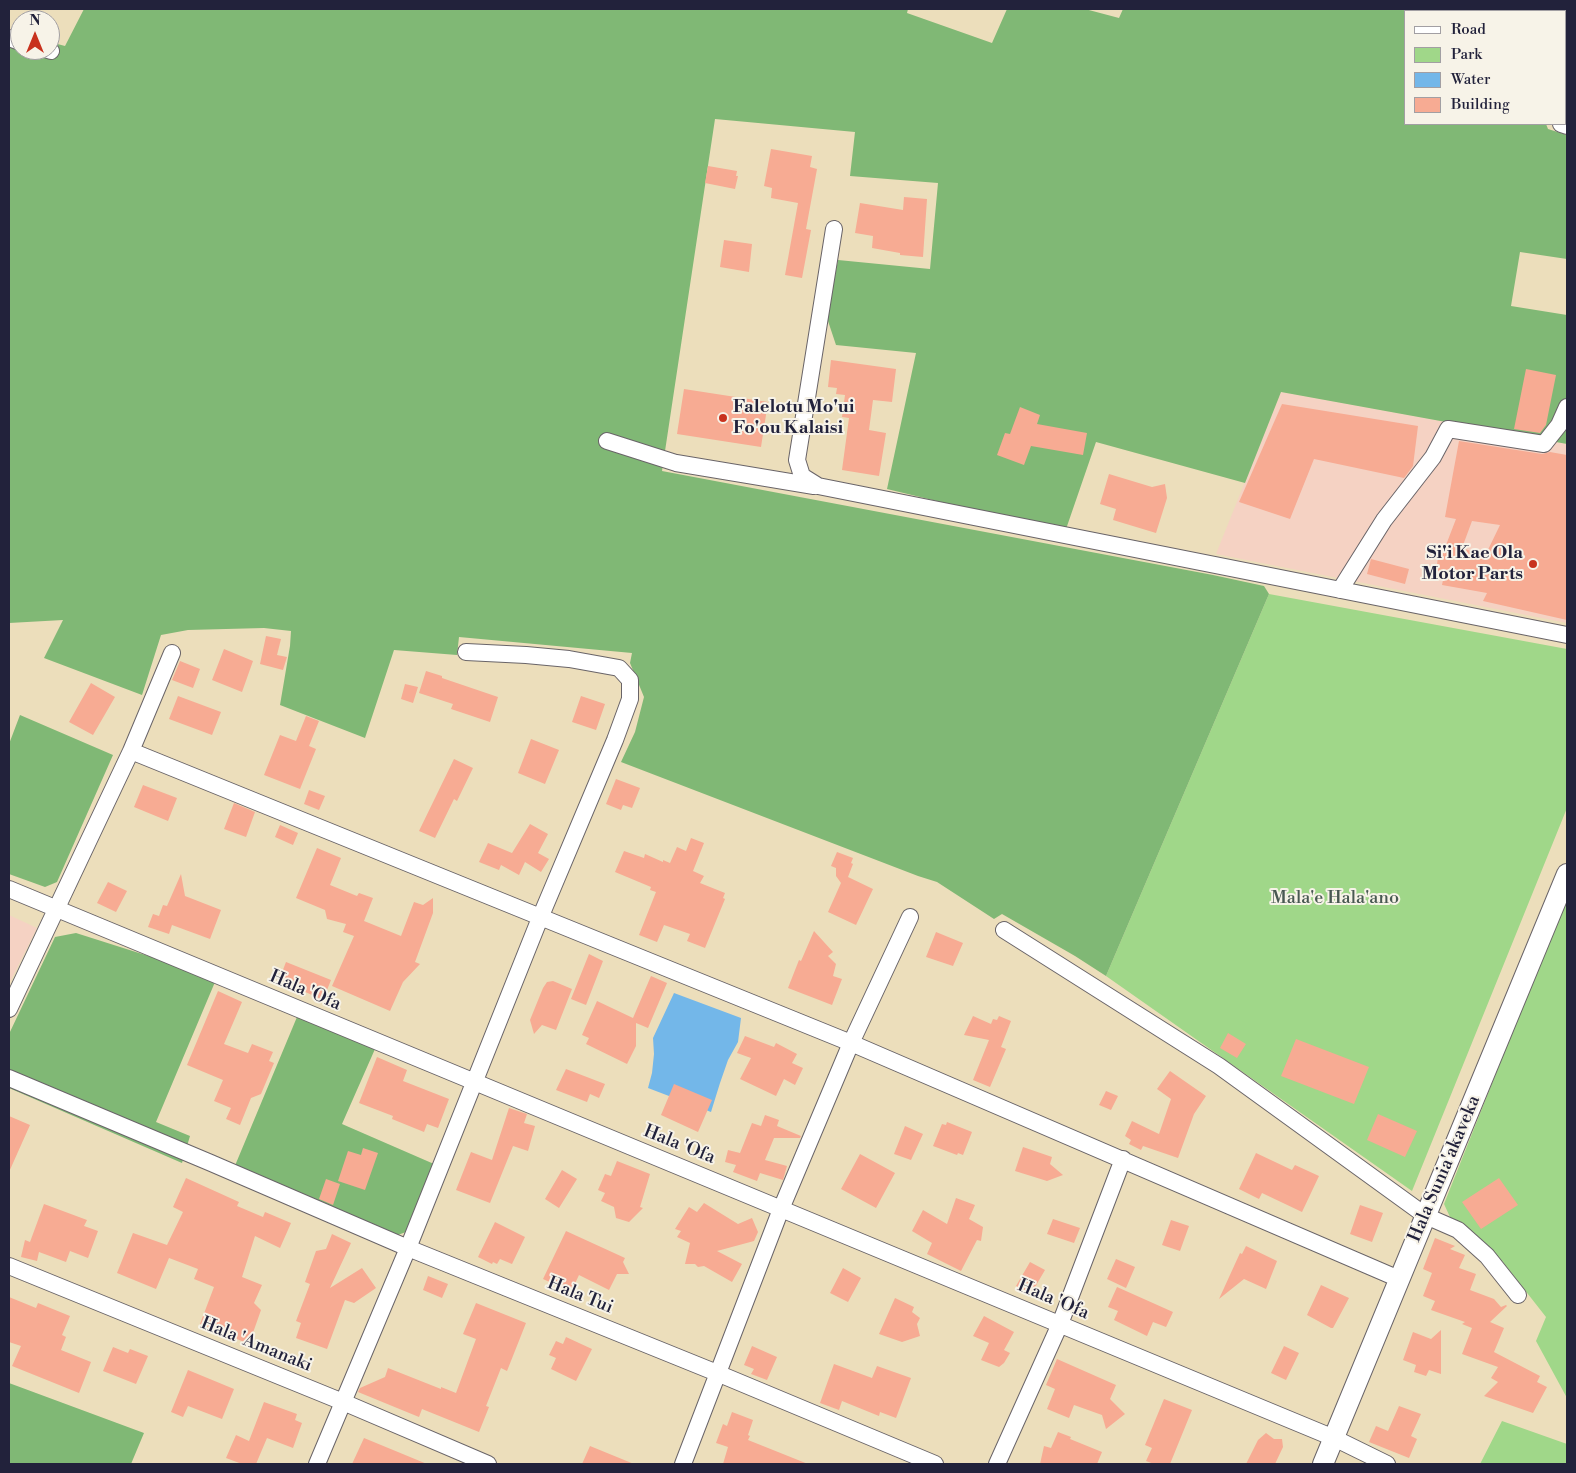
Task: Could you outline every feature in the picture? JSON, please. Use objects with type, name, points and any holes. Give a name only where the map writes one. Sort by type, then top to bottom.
[{"type":"street","points":[[818,486],[802,476],[797,460],[834,229]]},
{"type":"street","points":[[1340,590],[1384,520],[1433,456],[1448,429],[1544,444],[1559,425],[1567,407]]},
{"type":"street","points":[[607,441],[676,463],[818,486],[1567,635]]},
{"type":"street","points":[[317,1464],[408,1248],[540,918],[630,700],[630,680],[619,668],[569,659],[466,652]]},
{"type":"street","points":[[9,1009],[130,751],[172,653]]},
{"type":"street","points":[[130,751],[851,1044],[1123,1159],[1399,1279]]},
{"type":"street","name":"Hala Sunia'akaveka","points":[[1323,1464],[1567,874]]},
{"type":"street","name":"Hala 'Ofa","points":[[9,889],[1334,1438],[1387,1464]]},
{"type":"street","points":[[683,1464],[780,1209],[851,1044],[910,917]]},
{"type":"street","points":[[1004,930],[1219,1066],[1426,1216],[1458,1230],[1487,1256],[1518,1295]]},
{"type":"street","name":"Hala Tui","points":[[9,1078],[408,1248],[717,1373],[935,1464]]},
{"type":"street","points":[[997,1464],[1060,1324],[1123,1159]]},
{"type":"street","name":"Hala 'Amanaki","points":[[9,1266],[342,1402],[488,1464]]},
{"type":"shaded area","points":[[1281,392],[1567,444],[1567,623],[1216,554]]},
{"type":"shaded area","points":[[9,915],[37,928],[9,984]]},
{"type":"green space","points":[[84,9],[908,9],[907,13],[992,43],[1007,9],[1085,9],[1119,18],[1123,9],[1567,9],[1566,45],[1566,10],[1404,10],[1404,125],[1546,125],[1548,129],[1567,135],[1567,259],[1520,252],[1511,306],[1567,315],[1567,444],[1281,392],[1245,483],[1096,442],[1065,532],[887,489],[916,353],[836,345],[827,318],[838,260],[930,269],[938,183],[850,176],[855,132],[715,119],[662,471],[1213,575],[1264,586],[1269,594],[1106,976],[1002,914],[994,919],[937,882],[621,762],[635,732],[644,697],[630,663],[632,653],[459,637],[457,655],[394,650],[365,738],[280,705],[291,631],[264,628],[188,630],[161,635],[142,695],[44,658],[63,620],[9,623],[9,31],[10,60],[60,60],[60,45],[65,46]]},
{"type":"green space","name":"Mala'e Hala'ano","points":[[1269,594],[1567,649],[1567,808],[1412,1191],[1106,976]]},
{"type":"green space","points":[[20,715],[113,755],[57,882],[45,887],[9,874],[9,744]]},
{"type":"green space","points":[[1567,895],[1567,1398],[1536,1341],[1546,1317],[1502,1261],[1450,1217],[1444,1204]]},
{"type":"green space","points":[[76,933],[161,960],[215,982],[156,1122],[190,1136],[182,1163],[9,1088],[9,1034],[55,937]]},
{"type":"green space","points":[[297,1017],[375,1049],[342,1124],[434,1164],[406,1232],[395,1236],[234,1168]]},
{"type":"green space","points":[[9,1383],[144,1433],[131,1464],[9,1464]]},
{"type":"green space","points":[[1502,1421],[1567,1444],[1567,1464],[1480,1464]]},
{"type":"water","points":[[674,993],[741,1018],[738,1042],[728,1060],[711,1112],[648,1088],[654,1054],[653,1038]]},
{"type":"building","points":[[771,149],[812,156],[810,167],[817,169],[806,229],[811,230],[802,278],[785,275],[798,203],[771,198],[772,188],[764,186]]},
{"type":"building","points":[[708,166],[737,171],[736,176],[738,176],[735,189],[705,183]]},
{"type":"building","points":[[904,197],[927,199],[923,257],[900,255],[900,253],[872,248],[873,236],[855,233],[860,203],[903,210]]},
{"type":"building","points":[[724,240],[752,244],[749,272],[720,267]]},
{"type":"building","points":[[831,360],[896,369],[892,402],[873,400],[869,430],[886,433],[879,476],[842,470],[849,418],[842,417],[845,395],[836,394],[837,388],[828,387]]},
{"type":"building","points":[[1526,369],[1556,375],[1546,425],[1540,433],[1514,429]]},
{"type":"building","name":"Falelotu Mo'ui Fo'ou Kalaisi","points":[[684,389],[768,402],[761,447],[677,434]]},
{"type":"building","points":[[1282,404],[1418,426],[1413,466],[1404,478],[1314,459],[1290,519],[1239,502]]},
{"type":"building","points":[[1020,407],[1040,415],[1037,424],[1087,433],[1083,455],[1031,446],[1024,465],[997,455],[1005,433],[1010,434]]},
{"type":"building","name":"Si'i Kae Ola Motor Parts","points":[[1459,441],[1542,454],[1550,452],[1567,455],[1567,620],[1483,601],[1487,593],[1442,585],[1443,580],[1435,579],[1438,557],[1441,558],[1456,519],[1445,517]],"holes":[[[1472,521],[1500,525],[1485,556],[1462,548]]]},
{"type":"building","points":[[1109,474],[1152,487],[1165,484],[1167,498],[1156,533],[1113,520],[1116,509],[1100,504]]},
{"type":"building","points":[[1371,559],[1409,569],[1405,584],[1367,574]]},
{"type":"building","points":[[266,636],[281,639],[277,655],[287,657],[283,670],[260,664]]},
{"type":"building","points":[[224,649],[253,661],[242,692],[212,680]]},
{"type":"building","points":[[180,661],[200,669],[193,688],[172,680]]},
{"type":"building","points":[[426,671],[498,697],[490,722],[451,709],[453,704],[419,693]]},
{"type":"building","points":[[91,683],[115,697],[93,735],[69,722]]},
{"type":"building","points":[[405,684],[418,687],[413,703],[401,699]]},
{"type":"building","points":[[178,696],[221,712],[212,735],[169,719]]},
{"type":"building","points":[[581,696],[605,704],[596,730],[572,722]]},
{"type":"building","points":[[306,716],[319,721],[309,746],[316,749],[300,789],[264,775],[280,735],[296,741]]},
{"type":"building","points":[[531,739],[559,750],[545,784],[518,773]]},
{"type":"building","points":[[454,759],[473,768],[457,801],[454,799],[435,838],[419,831]]},
{"type":"building","points":[[616,779],[640,788],[632,808],[623,805],[621,810],[606,804]]},
{"type":"building","points":[[143,785],[177,798],[168,821],[134,807]]},
{"type":"building","points":[[309,790],[325,796],[319,810],[304,804]]},
{"type":"building","points":[[234,803],[255,812],[246,837],[224,829]]},
{"type":"building","points":[[530,824],[548,834],[538,853],[549,859],[541,872],[525,862],[519,875],[501,865],[499,870],[479,862],[488,843],[512,853]]},
{"type":"building","points":[[280,825],[298,833],[293,845],[275,837]]},
{"type":"building","points":[[691,838],[704,843],[693,871],[704,876],[700,883],[725,893],[723,898],[725,899],[705,948],[687,941],[690,934],[664,925],[657,942],[639,935],[656,892],[650,890],[651,887],[615,872],[624,851],[644,858],[645,854],[670,863],[677,847],[686,851]]},
{"type":"building","points":[[317,848],[341,858],[330,885],[357,896],[359,893],[373,898],[364,921],[401,936],[414,902],[423,905],[433,898],[433,913],[415,962],[420,964],[403,982],[390,1011],[332,986],[354,936],[343,932],[346,924],[327,919],[325,910],[296,898]]},
{"type":"building","points":[[837,852],[853,858],[851,863],[853,864],[848,877],[873,889],[856,925],[828,912],[841,883],[836,876],[836,868],[831,866]]},
{"type":"building","points":[[181,874],[185,896],[221,910],[210,939],[172,925],[169,934],[148,927],[153,914],[159,916],[163,905],[167,906]]},
{"type":"building","points":[[108,882],[127,891],[116,912],[97,903]]},
{"type":"building","points":[[814,931],[833,952],[828,956],[836,964],[833,976],[842,979],[832,1005],[788,988],[799,960],[801,961]]},
{"type":"building","points":[[936,932],[963,943],[953,966],[926,957]]},
{"type":"building","points":[[589,954],[603,961],[586,1005],[571,999]]},
{"type":"building","points":[[286,962],[331,980],[323,1000],[279,980]]},
{"type":"building","points":[[651,976],[667,983],[648,1028],[636,1023],[636,1046],[627,1064],[586,1044],[589,1038],[582,1035],[597,1001],[633,1018]]},
{"type":"building","points":[[553,981],[572,989],[556,1030],[542,1025],[534,1034],[530,1020],[543,988],[547,982]]},
{"type":"building","points":[[218,991],[242,1002],[224,1044],[248,1053],[252,1044],[273,1052],[269,1061],[274,1063],[261,1094],[251,1098],[240,1125],[226,1119],[231,1108],[214,1101],[223,1080],[187,1065]]},
{"type":"building","points":[[973,1016],[991,1024],[993,1019],[997,1020],[999,1016],[1011,1021],[1001,1047],[1006,1049],[990,1087],[973,1080],[989,1040],[964,1035]]},
{"type":"building","points":[[1228,1033],[1246,1044],[1237,1058],[1220,1048]]},
{"type":"building","points":[[745,1036],[774,1047],[776,1043],[797,1054],[792,1063],[803,1068],[795,1085],[784,1079],[776,1096],[740,1079],[751,1058],[737,1053]]},
{"type":"building","points":[[1296,1039],[1369,1067],[1354,1104],[1281,1076]]},
{"type":"building","points":[[377,1057],[407,1070],[403,1081],[449,1099],[438,1128],[427,1124],[424,1132],[392,1119],[393,1116],[359,1103]]},
{"type":"building","points":[[566,1069],[605,1084],[599,1098],[590,1094],[587,1102],[556,1090]]},
{"type":"building","points":[[1170,1071],[1206,1096],[1194,1114],[1178,1158],[1143,1146],[1141,1150],[1129,1144],[1131,1140],[1125,1136],[1132,1121],[1159,1134],[1171,1099],[1157,1089]]},
{"type":"building","points":[[674,1084],[712,1100],[698,1132],[661,1115]]},
{"type":"building","points":[[1106,1091],[1118,1096],[1111,1110],[1099,1105]]},
{"type":"building","points":[[509,1108],[527,1114],[524,1123],[535,1126],[528,1151],[513,1146],[490,1203],[456,1190],[471,1152],[492,1160]]},
{"type":"building","points":[[1378,1114],[1417,1131],[1405,1157],[1367,1140]]},
{"type":"building","points":[[765,1115],[779,1120],[777,1126],[801,1136],[800,1138],[774,1138],[765,1160],[787,1166],[783,1180],[760,1173],[757,1181],[733,1172],[736,1165],[725,1162],[728,1150],[740,1153],[752,1123],[761,1126]]},
{"type":"building","points":[[9,1116],[30,1125],[9,1172]]},
{"type":"building","points":[[947,1122],[972,1132],[963,1155],[958,1153],[957,1155],[933,1146],[942,1124],[946,1125]]},
{"type":"building","points":[[905,1126],[923,1134],[911,1160],[894,1154]]},
{"type":"building","points":[[1023,1147],[1052,1157],[1050,1164],[1063,1175],[1047,1181],[1015,1171]]},
{"type":"building","points":[[363,1148],[378,1153],[365,1190],[338,1181],[348,1151],[361,1155]]},
{"type":"building","points":[[1256,1153],[1292,1170],[1295,1165],[1319,1176],[1302,1212],[1262,1193],[1259,1199],[1239,1189]]},
{"type":"building","points":[[860,1154],[895,1173],[876,1208],[841,1189]]},
{"type":"building","points":[[617,1161],[650,1174],[640,1207],[643,1208],[629,1222],[616,1218],[614,1207],[601,1201],[605,1193],[598,1190],[605,1174],[611,1176]]},
{"type":"building","points":[[562,1170],[577,1179],[559,1208],[545,1199]]},
{"type":"building","points":[[186,1178],[239,1202],[237,1206],[263,1217],[265,1212],[291,1223],[280,1248],[255,1236],[242,1277],[262,1285],[254,1303],[261,1310],[249,1344],[200,1324],[214,1287],[194,1279],[198,1269],[169,1258],[156,1289],[117,1273],[133,1233],[167,1245],[183,1212],[173,1207]]},
{"type":"building","points":[[1499,1178],[1518,1205],[1481,1229],[1462,1202]]},
{"type":"building","points":[[326,1179],[340,1184],[333,1205],[319,1199]]},
{"type":"building","points":[[956,1198],[975,1205],[969,1219],[983,1227],[981,1241],[977,1240],[961,1271],[927,1254],[932,1243],[912,1231],[923,1210],[947,1224]]},
{"type":"building","points":[[704,1203],[738,1224],[752,1218],[758,1232],[754,1241],[717,1251],[742,1264],[732,1282],[704,1266],[698,1267],[695,1264],[685,1264],[690,1243],[677,1237],[681,1231],[675,1229],[689,1207],[697,1212]]},
{"type":"building","points":[[44,1204],[87,1220],[84,1226],[98,1231],[88,1258],[70,1251],[66,1262],[39,1252],[37,1261],[21,1257],[25,1240],[30,1242]]},
{"type":"building","points":[[1360,1205],[1383,1213],[1372,1242],[1350,1234]]},
{"type":"building","points":[[1053,1219],[1080,1228],[1074,1243],[1047,1234]]},
{"type":"building","points":[[1171,1220],[1189,1226],[1180,1251],[1162,1245]]},
{"type":"building","points":[[495,1222],[525,1237],[512,1264],[500,1259],[497,1264],[493,1262],[492,1264],[478,1257]]},
{"type":"building","points":[[566,1231],[625,1258],[623,1262],[629,1274],[617,1274],[609,1290],[579,1275],[571,1292],[543,1279]]},
{"type":"building","points":[[332,1234],[351,1243],[330,1288],[362,1268],[376,1288],[354,1303],[345,1300],[327,1349],[296,1338],[301,1323],[296,1321],[310,1284],[305,1282],[316,1251],[326,1249]]},
{"type":"building","points":[[1435,1238],[1455,1246],[1450,1249],[1465,1255],[1459,1268],[1476,1274],[1470,1290],[1494,1299],[1501,1307],[1507,1306],[1490,1322],[1504,1328],[1494,1352],[1540,1376],[1537,1382],[1547,1387],[1533,1413],[1484,1396],[1498,1382],[1491,1378],[1498,1367],[1462,1354],[1472,1328],[1462,1324],[1465,1322],[1431,1310],[1435,1301],[1423,1296],[1432,1273],[1423,1269]]},
{"type":"building","points":[[1246,1246],[1277,1261],[1266,1289],[1244,1279],[1219,1299],[1240,1253],[1242,1254]]},
{"type":"building","points":[[1116,1259],[1135,1267],[1126,1288],[1107,1279]]},
{"type":"building","points":[[1030,1262],[1045,1270],[1031,1294],[1016,1286]]},
{"type":"building","points":[[843,1268],[861,1278],[848,1302],[830,1293]]},
{"type":"building","points":[[428,1276],[448,1284],[442,1298],[423,1290]]},
{"type":"building","points":[[1321,1285],[1349,1298],[1333,1328],[1307,1315]]},
{"type":"building","points":[[1117,1287],[1173,1312],[1166,1327],[1153,1322],[1147,1336],[1114,1320],[1118,1311],[1108,1307]]},
{"type":"building","points":[[9,1297],[36,1308],[38,1303],[70,1316],[62,1335],[66,1337],[61,1350],[91,1362],[79,1393],[12,1366],[21,1346],[9,1342]]},
{"type":"building","points":[[895,1298],[914,1307],[912,1312],[920,1318],[917,1324],[920,1336],[902,1342],[879,1334]]},
{"type":"building","points":[[476,1303],[526,1323],[507,1371],[501,1368],[486,1406],[489,1407],[479,1432],[422,1409],[419,1417],[358,1392],[360,1388],[385,1377],[388,1368],[456,1393],[476,1339],[463,1334]]},
{"type":"building","points":[[984,1316],[1014,1332],[1004,1350],[1010,1353],[999,1367],[981,1360],[989,1343],[973,1336]]},
{"type":"building","points":[[1441,1330],[1441,1374],[1429,1370],[1426,1376],[1414,1372],[1416,1365],[1403,1360],[1413,1332],[1431,1339]]},
{"type":"building","points":[[566,1337],[592,1349],[576,1381],[551,1369],[556,1358],[549,1355],[556,1341],[563,1344]]},
{"type":"building","points":[[752,1346],[777,1357],[767,1380],[751,1374],[754,1369],[744,1365]]},
{"type":"building","points":[[1284,1346],[1299,1353],[1286,1380],[1271,1373]]},
{"type":"building","points":[[113,1347],[128,1353],[130,1349],[148,1356],[136,1384],[103,1371]]},
{"type":"building","points":[[1057,1359],[1116,1385],[1110,1399],[1125,1414],[1106,1429],[1102,1415],[1074,1405],[1069,1418],[1047,1409],[1055,1389],[1046,1385]]},
{"type":"building","points":[[834,1364],[872,1378],[877,1366],[911,1378],[896,1418],[880,1412],[879,1416],[842,1401],[839,1410],[820,1403]]},
{"type":"building","points":[[188,1370],[234,1389],[222,1419],[188,1406],[183,1417],[171,1412]]},
{"type":"building","points":[[1164,1399],[1192,1410],[1170,1464],[1154,1464],[1146,1461],[1152,1448],[1145,1445]]},
{"type":"building","points":[[264,1402],[297,1414],[295,1420],[302,1423],[293,1448],[267,1438],[256,1464],[242,1464],[226,1458],[236,1435],[249,1441]]},
{"type":"building","points":[[1399,1406],[1421,1414],[1411,1436],[1417,1439],[1409,1458],[1369,1442],[1376,1426],[1388,1431]]},
{"type":"building","points":[[732,1412],[753,1420],[748,1440],[808,1464],[723,1464],[728,1447],[716,1443],[723,1424],[727,1426]]},
{"type":"building","points":[[1058,1432],[1102,1452],[1097,1464],[1040,1464],[1044,1446],[1051,1448]]},
{"type":"building","points":[[1266,1433],[1274,1439],[1282,1439],[1283,1447],[1275,1464],[1246,1464],[1258,1440]]},
{"type":"building","points":[[364,1438],[427,1464],[352,1464]]},
{"type":"building","points":[[590,1446],[634,1464],[582,1464]]},
{"type":"place","name":"Falelotu Mo'ui Fo'ou Kalaisi","points":[[723,418]]},
{"type":"place","name":"Si'i Kae Ola Motor Parts","points":[[1533,564]]}]
